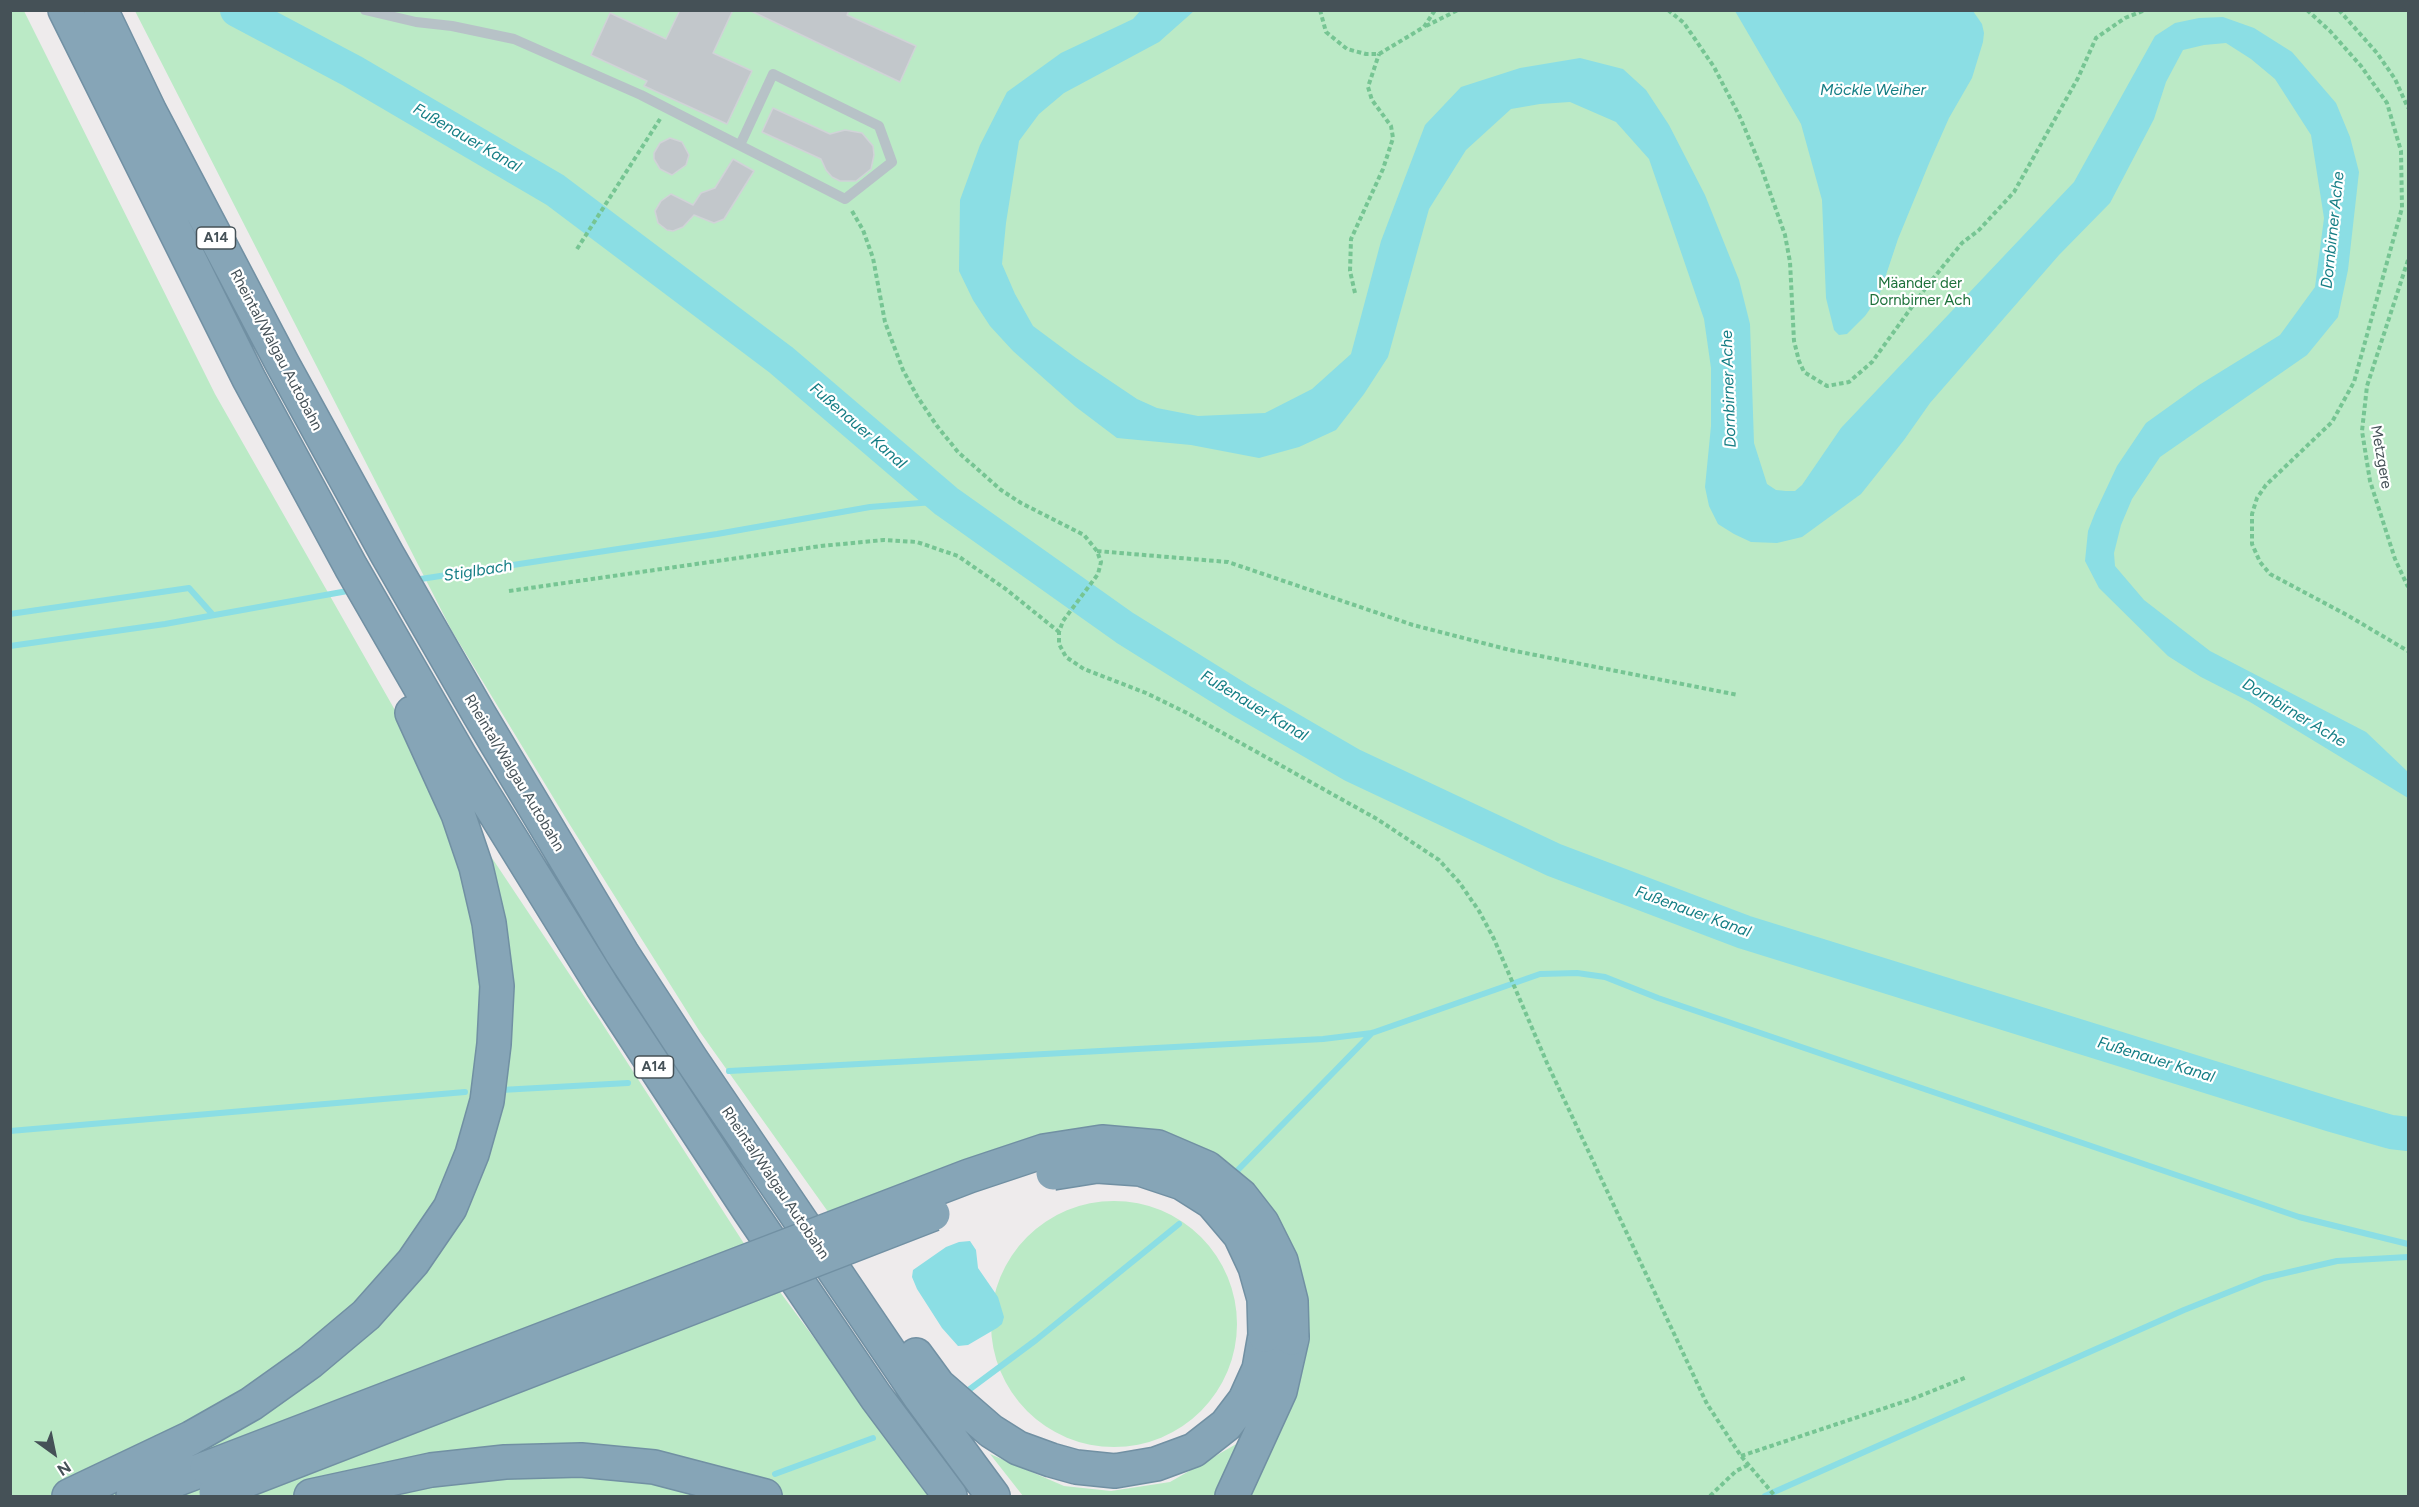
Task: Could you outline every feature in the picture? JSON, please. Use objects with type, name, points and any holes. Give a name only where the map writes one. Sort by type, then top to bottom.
[{"type":"highway","name":"A14","points":[[65,10],[249,379],[351,567],[461,758],[602,986],[749,1210],[876,1397],[950,1497]]},
{"type":"highway","name":"Rheintal/Walgau Autobahn","points":[[101,10],[150,112],[282,363],[387,554],[622,953],[920,1397],[993,1497]]},
{"type":"highway","points":[[69,1497],[191,1438],[250,1404],[310,1362],[366,1316],[414,1262],[450,1208],[472,1154],[487,1101],[494,1044],[497,986],[489,923],[476,867],[458,814],[429,747],[391,670],[382,621]]},
{"type":"highway","points":[[133,1497],[210,1486],[983,1195],[1045,1174],[1097,1166],[1140,1169],[1182,1183],[1212,1202],[1240,1235],[1256,1267],[1263,1299],[1279,1336],[1280,1391],[1232,1497]]},
{"type":"highway","points":[[780,1190],[851,1268],[938,1385],[991,1431],[1018,1448],[1051,1460],[1076,1467],[1115,1471],[1156,1464],[1194,1450],[1226,1425],[1245,1400],[1259,1369],[1279,1336]]},
{"type":"highway","points":[[311,1497],[431,1470],[505,1462],[581,1460],[654,1467],[765,1497]]},
{"type":"lane","points":[[365,10],[416,22],[452,26],[514,39],[667,108],[845,199],[892,162],[879,126],[773,74],[740,145]]},
{"type":"path","points":[[1320,10],[1326,32],[1347,49],[1366,54],[1379,54],[1458,10]]},
{"type":"path","points":[[1424,27],[1435,10]]},
{"type":"path","points":[[1668,11],[1684,23],[1714,67],[1740,117],[1761,167],[1787,244],[1793,289],[1794,341],[1798,361],[1804,372],[1827,386],[1849,382],[1872,362],[1962,243],[1978,230],[2014,192],[2078,78],[2096,38],[2125,18],[2145,10]]},
{"type":"path","points":[[2307,10],[2330,31],[2361,66],[2386,103],[2401,151],[2402,208],[2349,392],[2332,422],[2266,485],[2252,514],[2252,544],[2260,562],[2270,574],[2409,651]]},
{"type":"path","points":[[2339,10],[2377,53],[2395,79],[2409,108]]},
{"type":"path","points":[[1355,293],[1350,271],[1351,239],[1383,169],[1394,138],[1391,126],[1372,100],[1368,87],[1379,54]]},
{"type":"path","points":[[577,249],[667,108]]},
{"type":"path","points":[[845,199],[863,230],[873,258],[885,322],[903,370],[937,426],[958,452],[1001,490],[1021,503],[1084,535],[1097,551],[1101,562],[1098,574],[1063,621],[1059,632],[1059,644],[1066,657],[1084,669],[1146,693],[1185,712],[1377,819],[1439,860],[1459,882],[1479,911],[1707,1404],[1741,1456],[1774,1497]]},
{"type":"path","name":"Metzgere","points":[[2409,260],[2367,386],[2362,431],[2370,481],[2395,559],[2409,587]]},
{"type":"path","points":[[509,591],[821,546],[884,540],[916,542],[958,556],[1007,590],[1059,632]]},
{"type":"path","points":[[1097,551],[1228,562],[1413,625],[1510,650],[1738,695]]},
{"type":"path","points":[[1741,1456],[1912,1399],[1967,1377]]},
{"type":"path","points":[[1710,1497],[1736,1472],[1748,1465]]},
{"type":"green space","points":[[10,11],[24,11],[215,394],[404,726],[596,1014],[743,1242],[931,1496],[11,1496]]},
{"type":"green space","name":"Mäander der Dornbirner Ach","points":[[135,11],[2408,11],[2408,1496],[1241,1496],[1303,1339],[1145,1133],[831,1216],[700,1032],[452,631]]},
{"type":"green space","points":[[1126,1201],[1150,1206],[1172,1215],[1183,1221],[1201,1237],[1217,1255],[1228,1277],[1235,1300],[1237,1324],[1235,1348],[1228,1371],[1217,1393],[1201,1411],[1183,1427],[1150,1442],[1126,1447],[1102,1447],[1078,1442],[1045,1427],[1011,1393],[1000,1371],[993,1348],[991,1312],[996,1288],[1011,1255],[1045,1221],[1067,1210],[1090,1203]]},
{"type":"green space","points":[[1245,1439],[1215,1496],[1023,1496],[990,1454],[1064,1486],[1111,1491],[1170,1482]]},
{"type":"water","name":"Dornbirner Ache","points":[[1141,10],[1194,11],[1159,42],[1064,93],[1039,114],[1019,141],[1002,264],[1033,326],[1137,399],[1157,408],[1198,416],[1265,413],[1312,389],[1351,354],[1381,241],[1425,125],[1461,87],[1520,68],[1580,58],[1623,69],[1646,90],[1669,125],[1705,195],[1739,280],[1750,324],[1754,443],[1767,484],[1776,490],[1786,491],[1795,491],[1802,485],[1841,428],[2074,182],[2155,36],[2175,23],[2199,18],[2223,17],[2254,28],[2292,52],[2336,103],[2350,137],[2359,172],[2348,270],[2338,317],[2307,355],[2160,457],[2132,499],[2121,525],[2114,553],[2115,566],[2144,600],[2210,651],[2366,732],[2408,772],[2408,798],[2250,702],[2201,677],[2168,656],[2099,588],[2085,561],[2088,531],[2095,513],[2117,466],[2146,423],[2199,385],[2280,335],[2315,287],[2324,218],[2311,135],[2275,79],[2251,59],[2226,43],[2183,50],[2166,82],[2154,119],[2110,203],[2059,255],[1930,403],[1861,494],[1802,537],[1777,543],[1751,542],[1734,534],[1718,524],[1709,506],[1705,487],[1711,426],[1711,368],[1704,319],[1649,159],[1616,122],[1570,102],[1511,109],[1466,150],[1429,209],[1388,357],[1364,394],[1336,430],[1299,447],[1259,458],[1191,445],[1117,438],[1076,407],[1013,351],[990,326],[973,300],[959,271],[960,200],[980,145],[1007,92],[1061,53],[1133,19]]},
{"type":"water","name":"Möckle Weiher","points":[[1735,11],[1973,11],[1982,24],[1983,42],[1972,78],[1949,118],[1930,161],[1898,239],[1879,296],[1865,316],[1847,334],[1839,335],[1834,330],[1826,298],[1822,200],[1801,124]]},
{"type":"water","points":[[970,1241],[976,1250],[978,1268],[998,1297],[1004,1317],[1002,1324],[997,1328],[968,1345],[958,1346],[942,1328],[912,1277],[913,1270],[946,1247]]},
{"type":"building","points":[[680,10],[733,10],[713,53],[752,71],[727,124],[644,86],[647,81],[591,55],[610,13],[666,39]]},
{"type":"building","points":[[749,10],[849,10],[847,15],[916,46],[900,82]]},
{"type":"building","points":[[773,108],[830,134],[845,130],[862,133],[873,146],[871,169],[856,181],[840,181],[832,177],[821,159],[762,132]]},
{"type":"building","points":[[670,138],[682,142],[689,155],[686,165],[672,175],[660,169],[654,159],[654,153],[660,143]]},
{"type":"building","points":[[733,159],[754,171],[724,219],[714,223],[694,215],[683,227],[673,231],[667,230],[658,223],[655,211],[661,201],[671,194],[693,205],[701,193],[715,188]]},
{"type":"waterway","name":"Fußenauer Kanal","points":[[237,10],[352,71],[555,190],[781,360],[946,501],[1125,628],[1242,701],[1352,765],[1554,860],[1744,932],[2332,1115],[2391,1132],[2408,1134]]},
{"type":"waterway","name":"Stiglbach","points":[[414,580],[717,534],[870,507],[946,501]]},
{"type":"waterway","points":[[10,614],[189,588],[213,615]]},
{"type":"waterway","name":"Stiglbach","points":[[10,646],[165,624],[353,590]]},
{"type":"waterway","points":[[729,1071],[1323,1039],[1372,1033],[1540,974],[1577,973],[1605,977],[1658,998],[2299,1217],[2408,1244]]},
{"type":"waterway","points":[[1233,1175],[1372,1033]]},
{"type":"waterway","points":[[501,1090],[628,1083]]},
{"type":"waterway","points":[[10,1131],[465,1092]]},
{"type":"waterway","points":[[970,1389],[1036,1340],[1179,1224]]},
{"type":"waterway","points":[[1765,1496],[2184,1310],[2264,1278],[2337,1261],[2408,1257]]},
{"type":"waterway","points":[[775,1474],[873,1438]]}]
